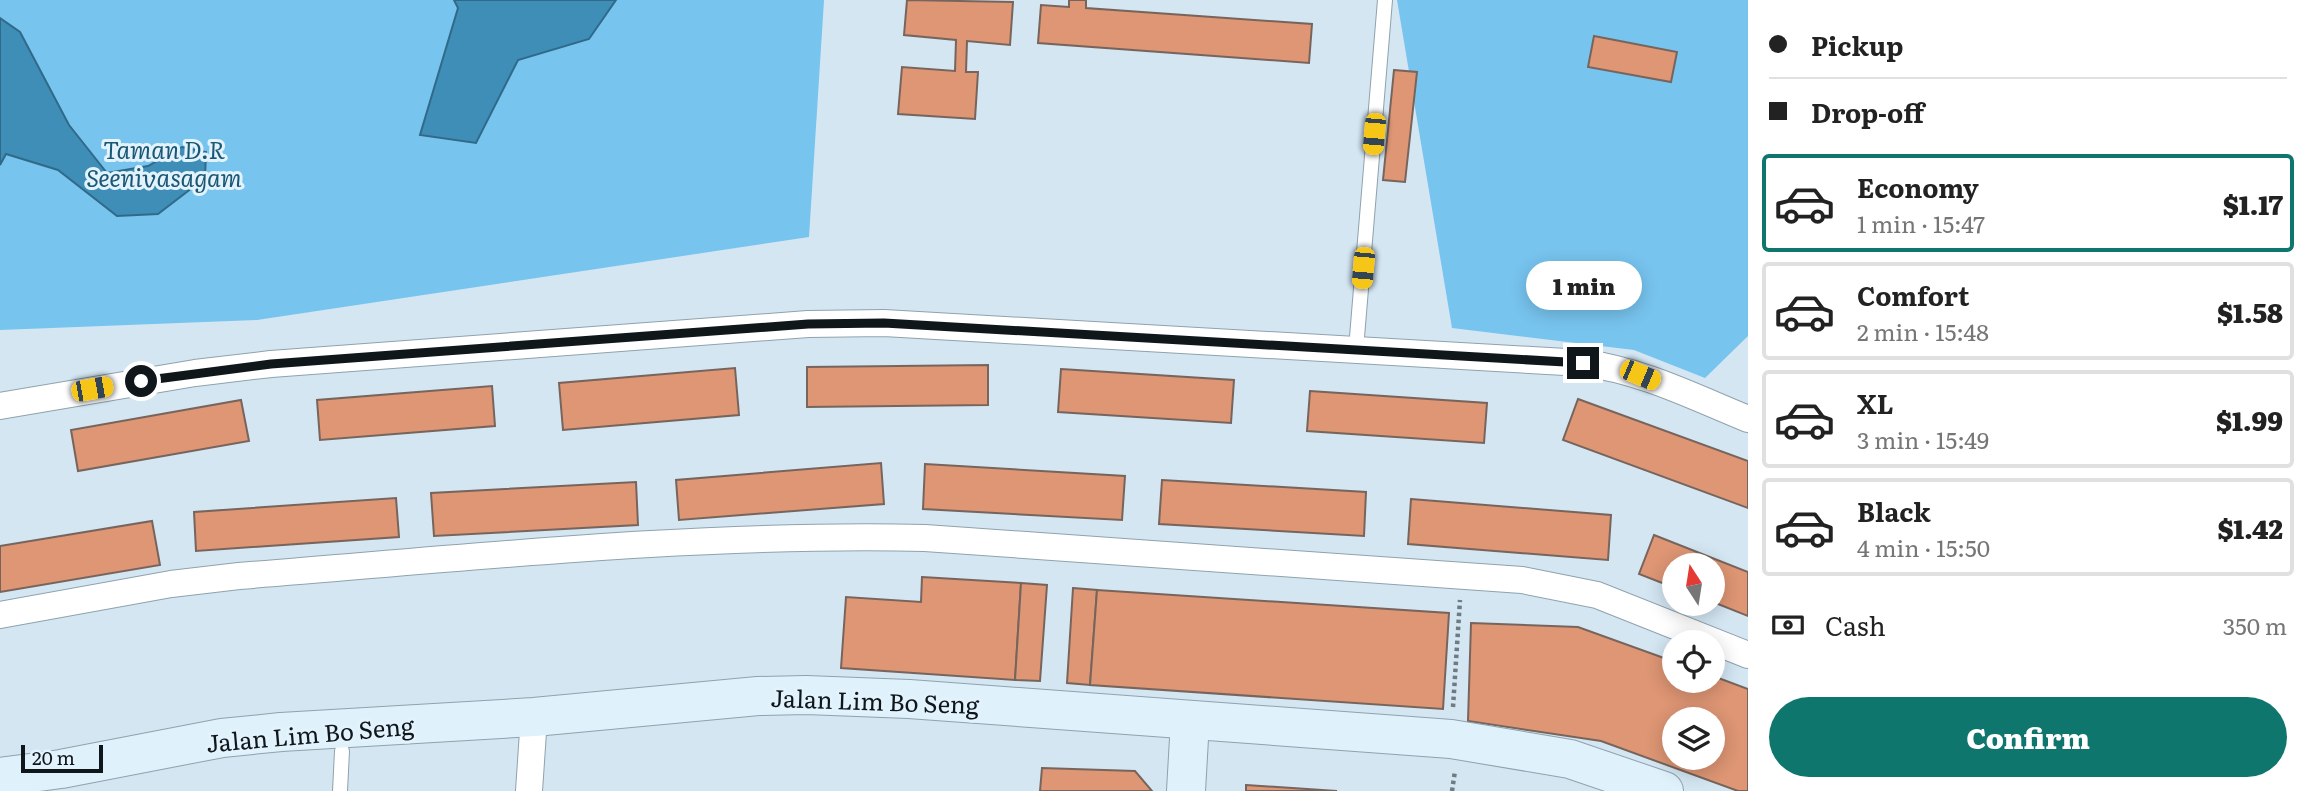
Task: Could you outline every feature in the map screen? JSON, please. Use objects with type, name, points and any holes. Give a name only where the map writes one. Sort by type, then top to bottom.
[{"type":"main road","name":"Jalan Lim Bo Seng","points":[[74,791],[225,765],[534,728],[758,696],[806,695],[909,699],[1456,759],[1568,780],[1602,791]]},
{"type":"main road","name":"Jalan Lim Bo Seng","points":[[0,777],[61,769],[233,737],[344,726],[534,728]]},
{"type":"main road","name":"Jalan Lim Bo Seng","points":[[1189,731],[1451,739],[1570,759],[1664,791]]},
{"type":"main road","points":[[1186,791],[1189,731]]},
{"type":"street","points":[[0,406],[155,379],[271,364],[808,324],[961,325],[1613,367],[1748,419]]},
{"type":"street","points":[[0,615],[158,586],[239,576],[744,538],[925,538],[1549,584],[1597,595],[1748,655]]},
{"type":"street","points":[[529,791],[534,728]]},
{"type":"lane","points":[[1356,349],[1385,0]]},
{"type":"lane","points":[[340,791],[342,751]]},
{"type":"path","points":[[1451,739],[1462,576]]},
{"type":"green space","name":"Taman D.R Seenivasagam","points":[[0,0],[824,0],[809,237],[257,320],[0,330]]},
{"type":"green space","points":[[1397,0],[1748,0],[1748,336],[1705,378],[1634,350],[1452,328]]},
{"type":"shaded area","points":[[454,0],[616,0],[589,39],[518,60],[476,143],[420,135],[458,8]]},
{"type":"shaded area","points":[[0,18],[20,32],[69,125],[107,173],[148,166],[182,147],[206,152],[205,178],[158,214],[117,216],[58,170],[6,154],[0,165]]},
{"type":"building","points":[[907,0],[1013,2],[1010,45],[967,41],[966,72],[978,72],[975,119],[898,114],[902,67],[955,71],[956,40],[904,35]]},
{"type":"building","points":[[1069,0],[1086,0],[1086,8],[1312,24],[1309,63],[1038,43],[1041,5],[1069,7]]},
{"type":"building","points":[[1594,36],[1677,52],[1671,82],[1588,67]]},
{"type":"building","points":[[1394,70],[1417,72],[1405,182],[1383,180]]},
{"type":"building","points":[[988,365],[988,405],[807,407],[807,367]]},
{"type":"building","points":[[735,368],[739,415],[563,430],[559,383]]},
{"type":"building","points":[[1061,369],[1234,380],[1231,423],[1058,412]]},
{"type":"building","points":[[492,386],[495,426],[320,440],[317,400]]},
{"type":"building","points":[[1310,391],[1487,403],[1484,443],[1307,431]]},
{"type":"building","points":[[1578,399],[1748,461],[1748,508],[1563,440]]},
{"type":"building","points":[[241,400],[249,441],[78,471],[71,430]]},
{"type":"building","points":[[881,463],[884,504],[679,520],[676,480]]},
{"type":"building","points":[[925,464],[1125,476],[1122,520],[923,509]]},
{"type":"building","points":[[1162,480],[1366,492],[1364,536],[1159,524]]},
{"type":"building","points":[[636,482],[638,525],[434,536],[431,493]]},
{"type":"building","points":[[396,498],[399,537],[196,551],[194,512]]},
{"type":"building","points":[[1411,499],[1611,515],[1608,560],[1408,544]]},
{"type":"building","points":[[152,521],[160,565],[0,592],[0,546]]},
{"type":"building","points":[[1654,535],[1700,553],[1662,553],[1662,583],[1639,574]]},
{"type":"building","points":[[1726,563],[1748,572],[1748,616],[1726,607]]},
{"type":"building","points":[[922,577],[1021,583],[1015,680],[841,668],[846,597],[921,602]]},
{"type":"building","points":[[1021,583],[1047,585],[1040,681],[1015,680]]},
{"type":"building","points":[[1073,588],[1097,590],[1090,685],[1067,683]]},
{"type":"building","points":[[1097,590],[1449,613],[1443,709],[1090,685]]},
{"type":"building","points":[[1471,623],[1578,627],[1662,657],[1662,693],[1725,693],[1725,680],[1748,689],[1748,791],[1738,791],[1680,770],[1725,770],[1725,707],[1662,707],[1662,763],[1601,741],[1468,721]]},
{"type":"building","points":[[1042,768],[1135,771],[1152,791],[1040,791]]},
{"type":"building","points":[[1246,785],[1337,791],[1246,791]]},
{"type":"route","points":[[141,381],[271,364],[808,324],[884,323],[961,325],[1583,363]]}]
